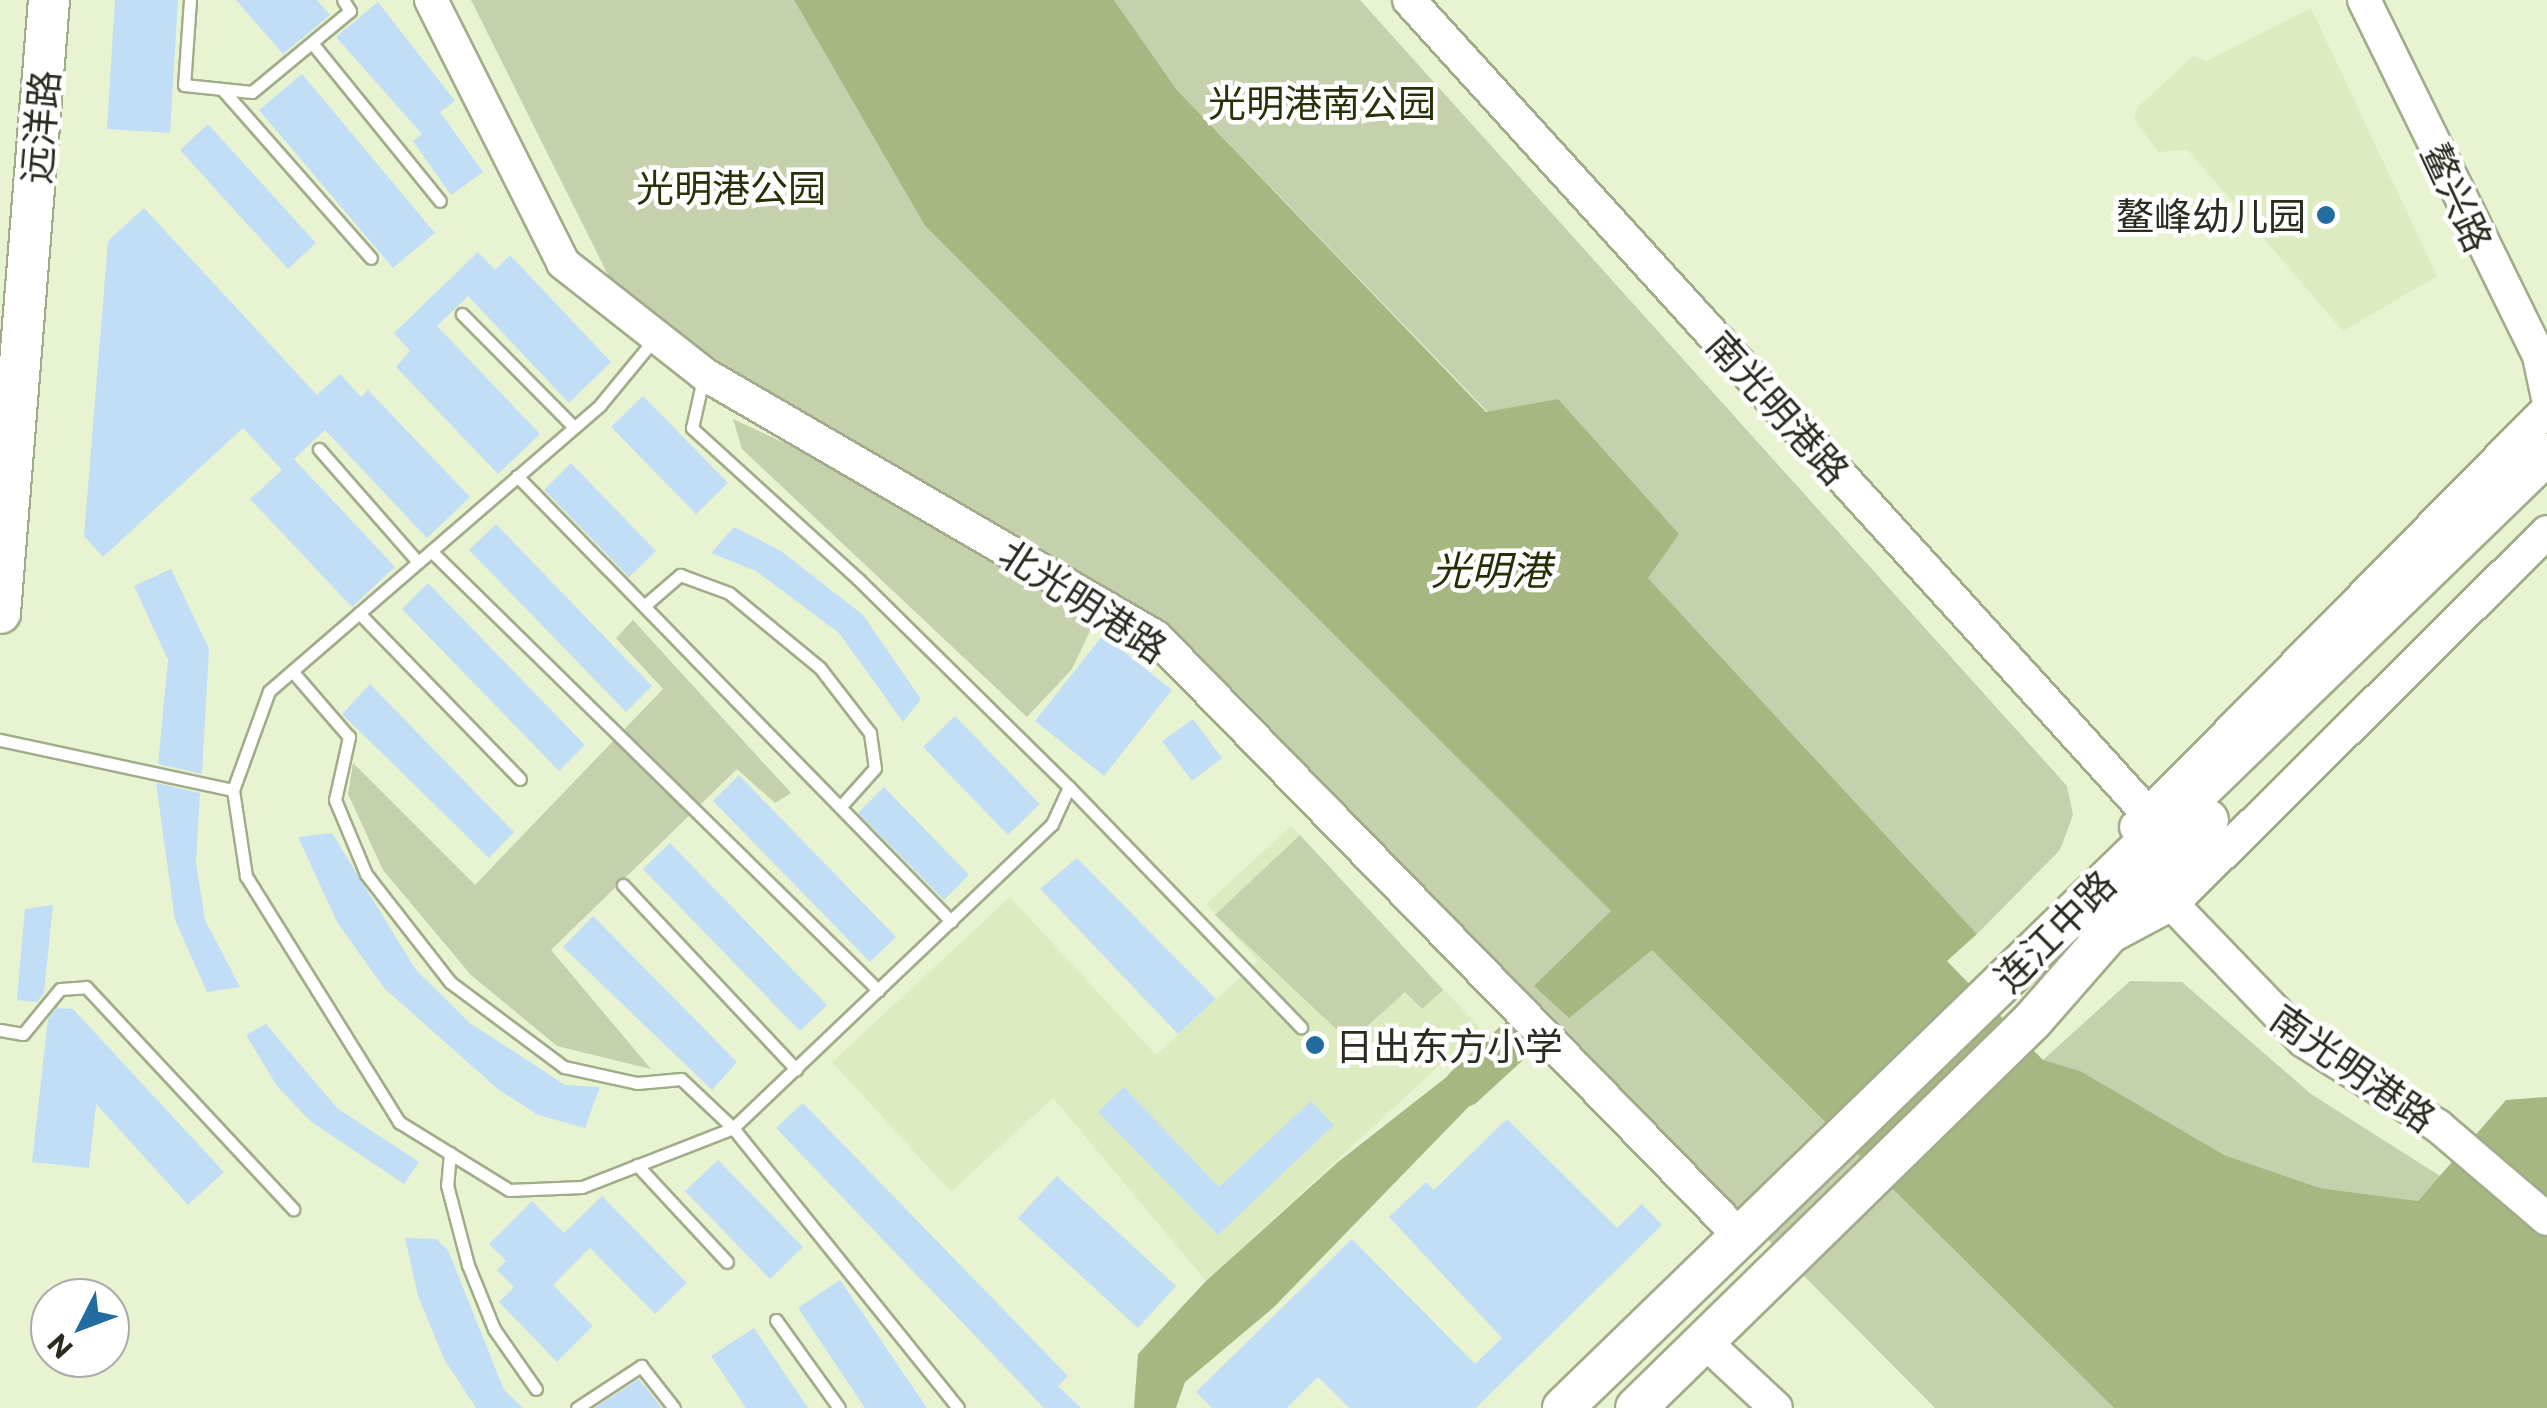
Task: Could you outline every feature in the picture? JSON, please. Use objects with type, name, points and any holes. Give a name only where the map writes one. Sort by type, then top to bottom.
[{"type":"highway","name":"远洋路","points":[[0,614],[50,0]]},
{"type":"highway","name":"连江中路","points":[[1636,1408],[2032,1021],[2100,943],[2162,831],[2547,454]]},
{"type":"highway","name":"连江中路","points":[[1562,1408],[1997,987],[2070,910],[2547,490]]},
{"type":"street","name":"北光明港路","points":[[431,0],[562,263],[704,374],[1156,637],[1739,1236]]},
{"type":"street","name":"南光明港路","points":[[1410,0],[2162,831]]},
{"type":"street","name":"鳌兴路","points":[[2364,0],[2538,356],[2547,394]]},
{"type":"street","points":[[2162,831],[2547,410]]},
{"type":"street","points":[[2100,943],[2172,904],[2547,532]]},
{"type":"street","name":"南光明港路","points":[[2172,904],[2304,1041],[2464,1146],[2547,1219]]},
{"type":"street","points":[[1704,1341],[1776,1408]]},
{"type":"lane","points":[[190,0],[184,85],[252,92],[350,11],[343,0]]},
{"type":"lane","points":[[312,42],[440,200]]},
{"type":"lane","points":[[222,89],[371,258]]},
{"type":"lane","points":[[462,314],[574,428]]},
{"type":"lane","points":[[657,336],[574,428],[268,691],[233,790],[246,876],[400,1122],[508,1190],[582,1186],[733,1128],[1052,824],[1069,787]]},
{"type":"lane","points":[[704,374],[692,428],[858,578],[1069,787],[1302,1027]]},
{"type":"lane","points":[[319,450],[418,562]]},
{"type":"lane","points":[[518,476],[951,920]]},
{"type":"lane","points":[[430,551],[878,990]]},
{"type":"lane","points":[[644,606],[680,575],[730,593],[820,668],[870,733],[875,768],[840,807]]},
{"type":"lane","points":[[359,613],[520,778]]},
{"type":"lane","points":[[292,671],[349,737],[336,800],[366,874],[450,982],[564,1068],[637,1082],[681,1079],[733,1128],[958,1408]]},
{"type":"lane","points":[[0,740],[233,790]]},
{"type":"lane","points":[[622,885],[796,1068]]},
{"type":"lane","points":[[0,1030],[23,1034],[60,990],[86,986],[293,1209]]},
{"type":"lane","points":[[450,1153],[448,1185],[468,1264],[494,1330],[536,1389]]},
{"type":"lane","points":[[637,1166],[728,1262]]},
{"type":"lane","points":[[776,1320],[839,1408]]},
{"type":"lane","points":[[576,1408],[642,1366],[674,1408]]},
{"type":"shaded area","name":"鳌峰幼儿园","points":[[2311,8],[2437,276],[2343,331],[2188,150],[2158,152],[2134,119],[2137,108],[2193,56],[2207,61]]},
{"type":"shaded area","name":"日出东方小学","points":[[1291,826],[1480,1028],[1206,1281],[1053,1098],[951,1192],[832,1062],[1010,897],[1156,1055],[1258,961],[1206,904]]},
{"type":"green space","name":"光明港公园","points":[[471,0],[794,0],[925,226],[2114,1408],[1935,1408],[1156,623],[693,354],[609,277]]},
{"type":"green space","name":"光明港南公园","points":[[1114,0],[1360,0],[2067,786],[2073,815],[2060,850],[1977,934],[1648,578],[1177,90]]},
{"type":"green space","points":[[733,419],[871,483],[1098,614],[1072,669],[1027,717],[742,449]]},
{"type":"green space","points":[[633,620],[791,793],[775,803],[737,769],[551,950],[651,1069],[557,1046],[471,975],[383,870],[348,794],[353,763],[475,885],[663,689],[616,638]]},
{"type":"green space","points":[[1300,835],[1443,990],[1422,1009],[1405,992],[1350,1042],[1215,915]]},
{"type":"green space","points":[[2130,981],[2182,982],[2311,1094],[2440,1176],[2418,1201],[2320,1188],[2224,1155],[2043,1060]]},
{"type":"water","name":"光明港","points":[[794,0],[1114,0],[1177,90],[1486,412],[1558,399],[1679,534],[1648,578],[1977,934],[1947,961],[2043,1060],[2080,1071],[2224,1155],[2320,1188],[2418,1201],[2506,1100],[2547,1097],[2547,1408],[2114,1408],[1652,950],[1569,1018],[1534,986],[1611,911],[925,226]]},
{"type":"water","points":[[1481,1050],[1502,1052],[1503,1071],[1451,1125],[1274,1307],[1185,1382],[1176,1408],[1134,1408],[1138,1354],[1206,1281],[1338,1162]]},
{"type":"building","points":[[115,0],[178,0],[170,133],[107,129]]},
{"type":"building","points":[[236,0],[317,0],[330,15],[283,54]]},
{"type":"building","points":[[378,2],[455,101],[440,112],[483,172],[451,195],[413,141],[422,134],[336,37]]},
{"type":"building","points":[[302,74],[435,233],[393,268],[259,110]]},
{"type":"building","points":[[208,124],[316,243],[288,269],[180,150]]},
{"type":"building","points":[[144,208],[317,395],[340,374],[361,397],[368,390],[470,497],[427,538],[325,430],[294,459],[395,567],[352,607],[250,499],[282,470],[243,428],[103,557],[84,536],[108,241]]},
{"type":"building","points":[[478,252],[495,270],[510,255],[611,362],[569,403],[468,296],[437,326],[540,434],[498,474],[396,367],[410,351],[394,333]]},
{"type":"building","points":[[643,396],[728,483],[696,514],[611,427]]},
{"type":"building","points":[[571,463],[656,551],[629,577],[544,490]]},
{"type":"building","points":[[496,524],[652,686],[626,712],[469,550]]},
{"type":"building","points":[[734,527],[781,551],[863,615],[921,699],[903,722],[839,633],[756,571],[711,553]]},
{"type":"building","points":[[171,569],[209,649],[202,774],[158,764],[168,660],[134,586]]},
{"type":"building","points":[[428,583],[585,745],[559,771],[402,609]]},
{"type":"building","points":[[1103,635],[1172,690],[1104,776],[1035,721]]},
{"type":"building","points":[[370,684],[514,832],[489,858],[342,714]]},
{"type":"building","points":[[955,716],[1040,804],[1008,835],[923,747]]},
{"type":"building","points":[[1193,719],[1222,758],[1192,781],[1162,741]]},
{"type":"building","points":[[739,775],[896,937],[870,962],[713,801]]},
{"type":"building","points":[[156,783],[200,793],[196,863],[205,920],[240,987],[207,992],[175,920]]},
{"type":"building","points":[[884,787],[969,875],[944,900],[858,813]]},
{"type":"building","points":[[332,833],[416,970],[470,1023],[565,1085],[600,1087],[585,1128],[538,1115],[499,1090],[384,988],[337,922],[298,837]]},
{"type":"building","points":[[670,843],[827,1005],[800,1031],[643,869]]},
{"type":"building","points":[[1077,858],[1216,999],[1178,1034],[1040,889]]},
{"type":"building","points":[[53,905],[44,993],[37,1002],[17,1000],[25,909]]},
{"type":"building","points":[[593,916],[737,1062],[712,1090],[563,947]]},
{"type":"building","points":[[57,1008],[73,1009],[224,1172],[188,1205],[96,1104],[89,1168],[32,1162],[48,1019]]},
{"type":"building","points":[[266,1024],[337,1108],[419,1162],[404,1184],[310,1121],[277,1086],[246,1035]]},
{"type":"building","points":[[1124,1087],[1219,1187],[1311,1101],[1334,1125],[1218,1235],[1098,1112]]},
{"type":"building","points":[[803,1103],[1068,1376],[1058,1386],[1081,1408],[1044,1408],[776,1128]]},
{"type":"building","points":[[1507,1119],[1617,1228],[1642,1204],[1662,1225],[1476,1408],[1349,1408],[1318,1377],[1287,1408],[1212,1408],[1196,1392],[1352,1239],[1475,1364],[1502,1338],[1389,1217],[1426,1182],[1434,1190]]},
{"type":"building","points":[[718,1160],[803,1247],[770,1279],[685,1191]]},
{"type":"building","points":[[1057,1176],[1176,1286],[1138,1328],[1018,1218]]},
{"type":"building","points":[[602,1196],[687,1283],[655,1314],[590,1248],[553,1285],[593,1326],[557,1362],[499,1302],[514,1287],[497,1270],[506,1261],[489,1244],[532,1201],[564,1233]]},
{"type":"building","points":[[405,1238],[436,1239],[448,1250],[504,1390],[523,1408],[476,1408],[444,1359],[418,1296]]},
{"type":"building","points":[[840,1280],[927,1408],[865,1408],[798,1308]]},
{"type":"building","points":[[754,1328],[808,1408],[746,1408],[711,1356]]},
{"type":"building","points":[[639,1379],[662,1408],[594,1408]]},
{"type":"waterway","points":[[1464,1087],[1514,1041]]},
{"type":"place","name":"鳌峰幼儿园","points":[[2326,215]]},
{"type":"place","name":"日出东方小学","points":[[1315,1045]]}]
